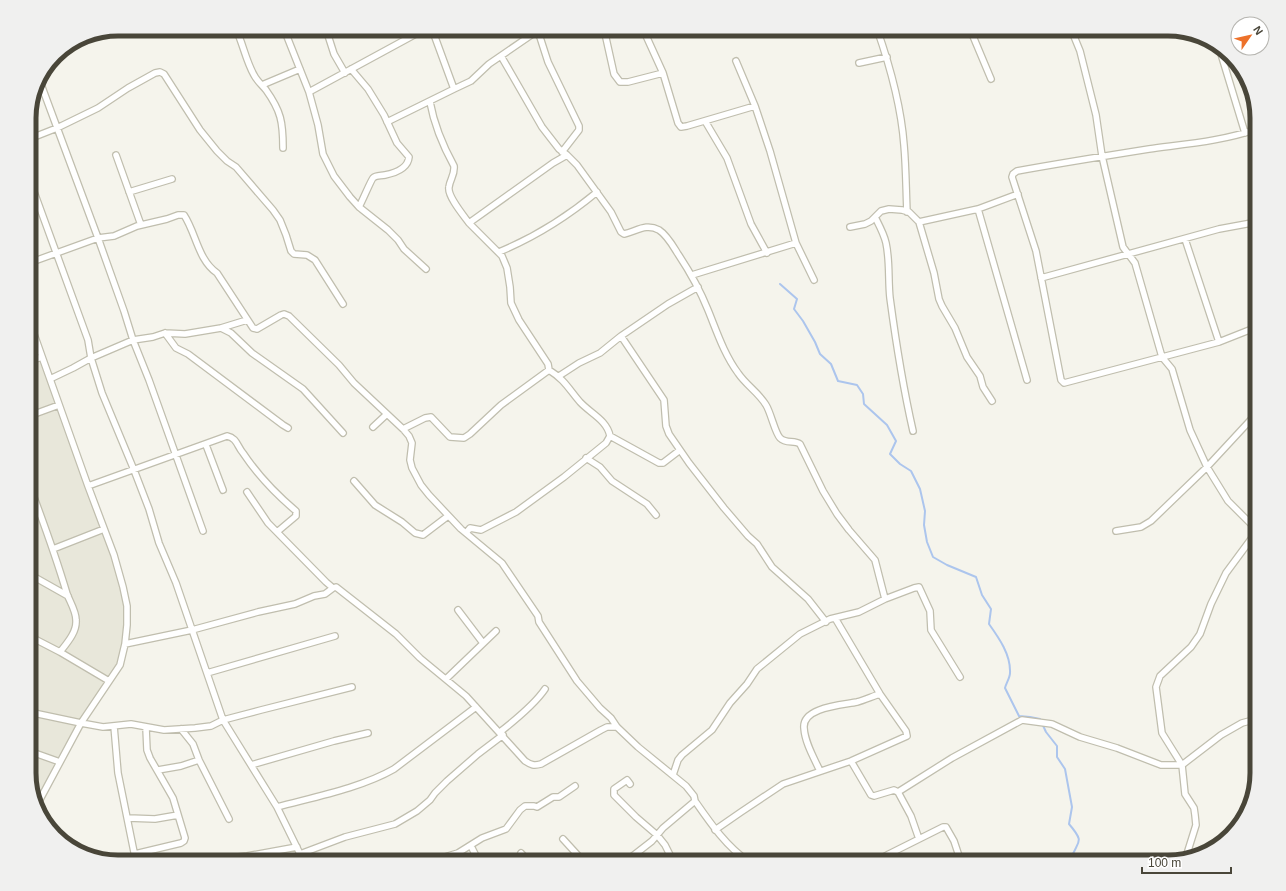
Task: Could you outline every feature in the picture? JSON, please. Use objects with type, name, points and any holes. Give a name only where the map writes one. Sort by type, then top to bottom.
[{"type":"street","points":[[238,36],[248,63],[255,77],[262,85],[279,113],[283,129],[283,148]]},
{"type":"street","points":[[287,36],[309,92],[318,125],[323,154],[334,176],[350,197],[388,230],[398,240],[404,250],[426,270]]},
{"type":"street","points":[[328,36],[334,54],[345,73]]},
{"type":"street","points":[[309,92],[412,36]]},
{"type":"street","points":[[435,36],[454,89]]},
{"type":"street","points":[[387,122],[470,81],[489,64],[530,36]]},
{"type":"street","points":[[469,224],[565,153],[579,130],[579,126],[548,62],[541,36]]},
{"type":"street","points":[[606,36],[614,74],[620,82],[628,82],[663,73]]},
{"type":"street","points":[[646,36],[663,73],[678,123],[681,127],[755,106]]},
{"type":"street","points":[[880,36],[887,57],[894,86],[904,144],[907,212]]},
{"type":"street","points":[[973,36],[991,79]]},
{"type":"street","points":[[1074,36],[1080,52],[1096,115],[1102,156],[1123,247],[1134,263],[1162,357],[1172,369],[1190,430],[1207,467],[1228,501],[1250,523]]},
{"type":"street","points":[[501,56],[542,127],[577,165],[611,212],[621,232],[624,234],[629,233],[649,226],[660,231],[672,244],[698,287],[723,349],[738,374],[767,406],[772,416],[778,437],[783,441],[796,442],[800,444],[823,491],[837,514],[876,560],[885,599]]},
{"type":"street","points":[[1222,56],[1246,133]]},
{"type":"street","points":[[859,63],[887,57]]},
{"type":"street","points":[[736,61],[755,106],[796,243],[814,280]]},
{"type":"street","points":[[262,85],[300,69]]},
{"type":"street","points":[[351,69],[368,89],[397,143],[408,155],[409,160],[407,164],[399,171],[376,176],[372,179],[359,206]]},
{"type":"street","points":[[36,136],[98,108],[128,88],[155,73],[160,72],[164,74],[200,130],[217,151],[227,161],[236,167],[273,210],[280,220],[291,251],[294,254],[307,255],[316,260],[343,304]]},
{"type":"street","points":[[42,87],[98,238],[133,340],[203,531]]},
{"type":"street","points":[[430,102],[439,134],[454,166],[455,171],[448,188],[450,194],[469,224],[499,252],[507,268],[511,303],[519,320],[548,364],[549,370],[559,376],[580,402],[601,420],[609,430],[610,436],[606,443],[564,477],[516,512],[481,530],[470,528],[466,533]]},
{"type":"street","points":[[705,121],[727,158],[751,224],[767,253]]},
{"type":"street","points":[[1250,132],[1200,142],[1102,156],[1017,171],[1012,177],[1036,251],[1061,380],[1064,383],[1219,342],[1250,330]]},
{"type":"street","points":[[116,156],[141,226]]},
{"type":"street","points":[[129,192],[172,179]]},
{"type":"street","points":[[499,252],[534,236],[573,212],[597,192]]},
{"type":"street","points":[[919,222],[978,209],[1018,194]]},
{"type":"street","points":[[36,196],[88,340],[91,358],[102,393],[149,509],[159,543],[176,584],[223,720],[277,807],[300,854],[346,837],[395,824],[417,811],[430,800],[435,792],[447,781],[521,716],[545,689]]},
{"type":"street","points":[[850,227],[865,224],[871,221],[881,211],[889,209],[907,212],[919,222],[934,273],[939,299],[955,328],[965,353],[980,376],[983,387],[992,401]]},
{"type":"street","points":[[978,209],[1027,380]]},
{"type":"street","points":[[36,260],[98,238],[114,236],[141,226],[178,215],[184,215],[202,254],[211,268],[217,273],[229,290],[253,328],[258,329],[284,314],[289,316],[403,429],[409,436],[412,443],[410,460],[412,468],[429,495],[466,533],[502,563],[538,616],[539,622],[577,681],[600,708],[611,718],[617,727],[686,786],[715,830],[731,848],[740,855]]},
{"type":"street","points":[[875,217],[886,241],[894,328],[904,393],[913,431]]},
{"type":"street","points":[[1041,278],[1219,229],[1250,223]]},
{"type":"street","points":[[1185,239],[1219,342]]},
{"type":"street","points":[[692,276],[796,243]]},
{"type":"street","points":[[559,376],[579,363],[603,351],[621,336],[668,304],[698,287]]},
{"type":"street","points":[[50,379],[91,358],[133,340],[153,337],[165,333],[185,334],[221,328],[247,320]]},
{"type":"street","points":[[221,328],[231,334],[252,353],[303,389],[343,433]]},
{"type":"street","points":[[165,333],[176,348],[188,354],[288,428]]},
{"type":"street","points":[[621,336],[664,400],[666,426],[669,434],[680,450],[724,508],[748,536],[757,544],[772,567],[808,599],[826,622]]},
{"type":"street","points":[[36,340],[124,587],[128,624],[120,665],[80,723],[40,799]]},
{"type":"street","points":[[36,359],[42,357]]},
{"type":"street","points":[[403,429],[425,418],[431,417],[450,437],[464,438],[501,405],[549,370]]},
{"type":"street","points":[[36,413],[59,405]]},
{"type":"street","points":[[373,427],[387,414]]},
{"type":"street","points":[[1116,531],[1141,526],[1151,521],[1207,467],[1250,421]]},
{"type":"street","points":[[88,486],[176,454],[206,445],[227,436],[235,439],[245,457],[279,497],[296,511],[296,516],[277,532]]},
{"type":"street","points":[[610,436],[659,463],[663,463],[680,450]]},
{"type":"street","points":[[206,445],[223,490]]},
{"type":"street","points":[[586,458],[600,467],[612,481],[647,504],[656,515]]},
{"type":"street","points":[[354,481],[374,505],[402,522],[415,533],[423,535],[448,516]]},
{"type":"street","points":[[247,492],[268,524],[326,582],[333,588],[336,587],[396,634],[420,658],[466,696],[525,761],[532,765],[541,764],[607,727],[617,727]]},
{"type":"street","points":[[36,503],[53,549],[76,621],[73,634],[60,652]]},
{"type":"street","points":[[53,549],[104,528]]},
{"type":"street","points":[[1187,852],[1196,825],[1194,808],[1185,794],[1182,765],[1162,733],[1156,687],[1160,676],[1191,647],[1200,634],[1211,604],[1226,573],[1250,540]]},
{"type":"street","points":[[36,578],[68,596]]},
{"type":"street","points":[[673,776],[678,760],[712,730],[730,703],[748,684],[757,670],[800,634],[834,618],[859,612],[885,599],[919,587],[930,611],[930,630],[960,677]]},
{"type":"street","points":[[125,644],[192,630],[258,612],[295,604],[314,596],[325,594],[333,588]]},
{"type":"street","points":[[458,610],[483,643]]},
{"type":"street","points":[[715,830],[778,787],[851,761],[907,736],[906,731],[880,694],[834,618]]},
{"type":"street","points":[[446,679],[496,632]]},
{"type":"street","points":[[207,673],[335,636]]},
{"type":"street","points":[[36,640],[109,681]]},
{"type":"street","points":[[36,714],[103,727],[132,724],[146,728],[164,730],[181,729],[211,726],[223,720],[352,687]]},
{"type":"street","points":[[820,771],[808,744],[804,728],[804,722],[806,719],[814,713],[836,705],[858,702],[880,694]]},
{"type":"street","points":[[277,807],[384,775],[476,707]]},
{"type":"street","points":[[607,727],[611,718]]},
{"type":"street","points":[[898,792],[952,758],[1022,720],[1052,724],[1080,737],[1116,748],[1161,765],[1182,765],[1221,735],[1242,723],[1250,721]]},
{"type":"street","points":[[114,726],[118,773],[135,854],[182,843],[184,841],[173,798],[148,750],[146,728]]},
{"type":"street","points":[[181,729],[193,744],[199,760],[229,819]]},
{"type":"street","points":[[251,765],[334,741],[368,733]]},
{"type":"street","points":[[36,753],[60,762]]},
{"type":"street","points":[[158,770],[181,766],[199,760]]},
{"type":"street","points":[[851,761],[871,795],[874,796],[894,790],[898,792],[911,816],[919,839]]},
{"type":"street","points":[[630,784],[627,780],[614,789],[614,795],[657,835],[670,855]]},
{"type":"street","points":[[449,855],[471,846],[482,838],[506,830],[520,810],[525,806],[537,807],[553,797],[559,797],[575,786]]},
{"type":"street","points":[[634,855],[652,841],[664,828],[695,801]]},
{"type":"street","points":[[128,818],[155,819],[178,815]]},
{"type":"street","points":[[887,855],[943,827],[946,827],[954,841],[959,855]]},
{"type":"street","points":[[563,839],[578,855]]},
{"type":"street","points":[[471,846],[476,855]]},
{"type":"street","points":[[253,855],[297,847]]},
{"type":"shaded area","points":[[36,340],[123,587],[127,625],[120,665],[81,723],[40,800],[36,778]]},
{"type":"waterway","points":[[780,284],[797,299],[794,309],[803,321],[820,354],[831,364],[838,381],[857,385],[863,394],[864,404],[887,425],[896,441],[890,454],[900,464],[911,471],[920,489],[925,511],[924,525],[927,542],[933,557],[947,565],[976,577],[982,595],[991,609],[989,624],[1000,641],[1009,660],[1010,675],[1005,688],[1019,716],[1040,719],[1046,732],[1057,746],[1057,757],[1065,769],[1072,807],[1069,824],[1079,839],[1072,855]]}]
